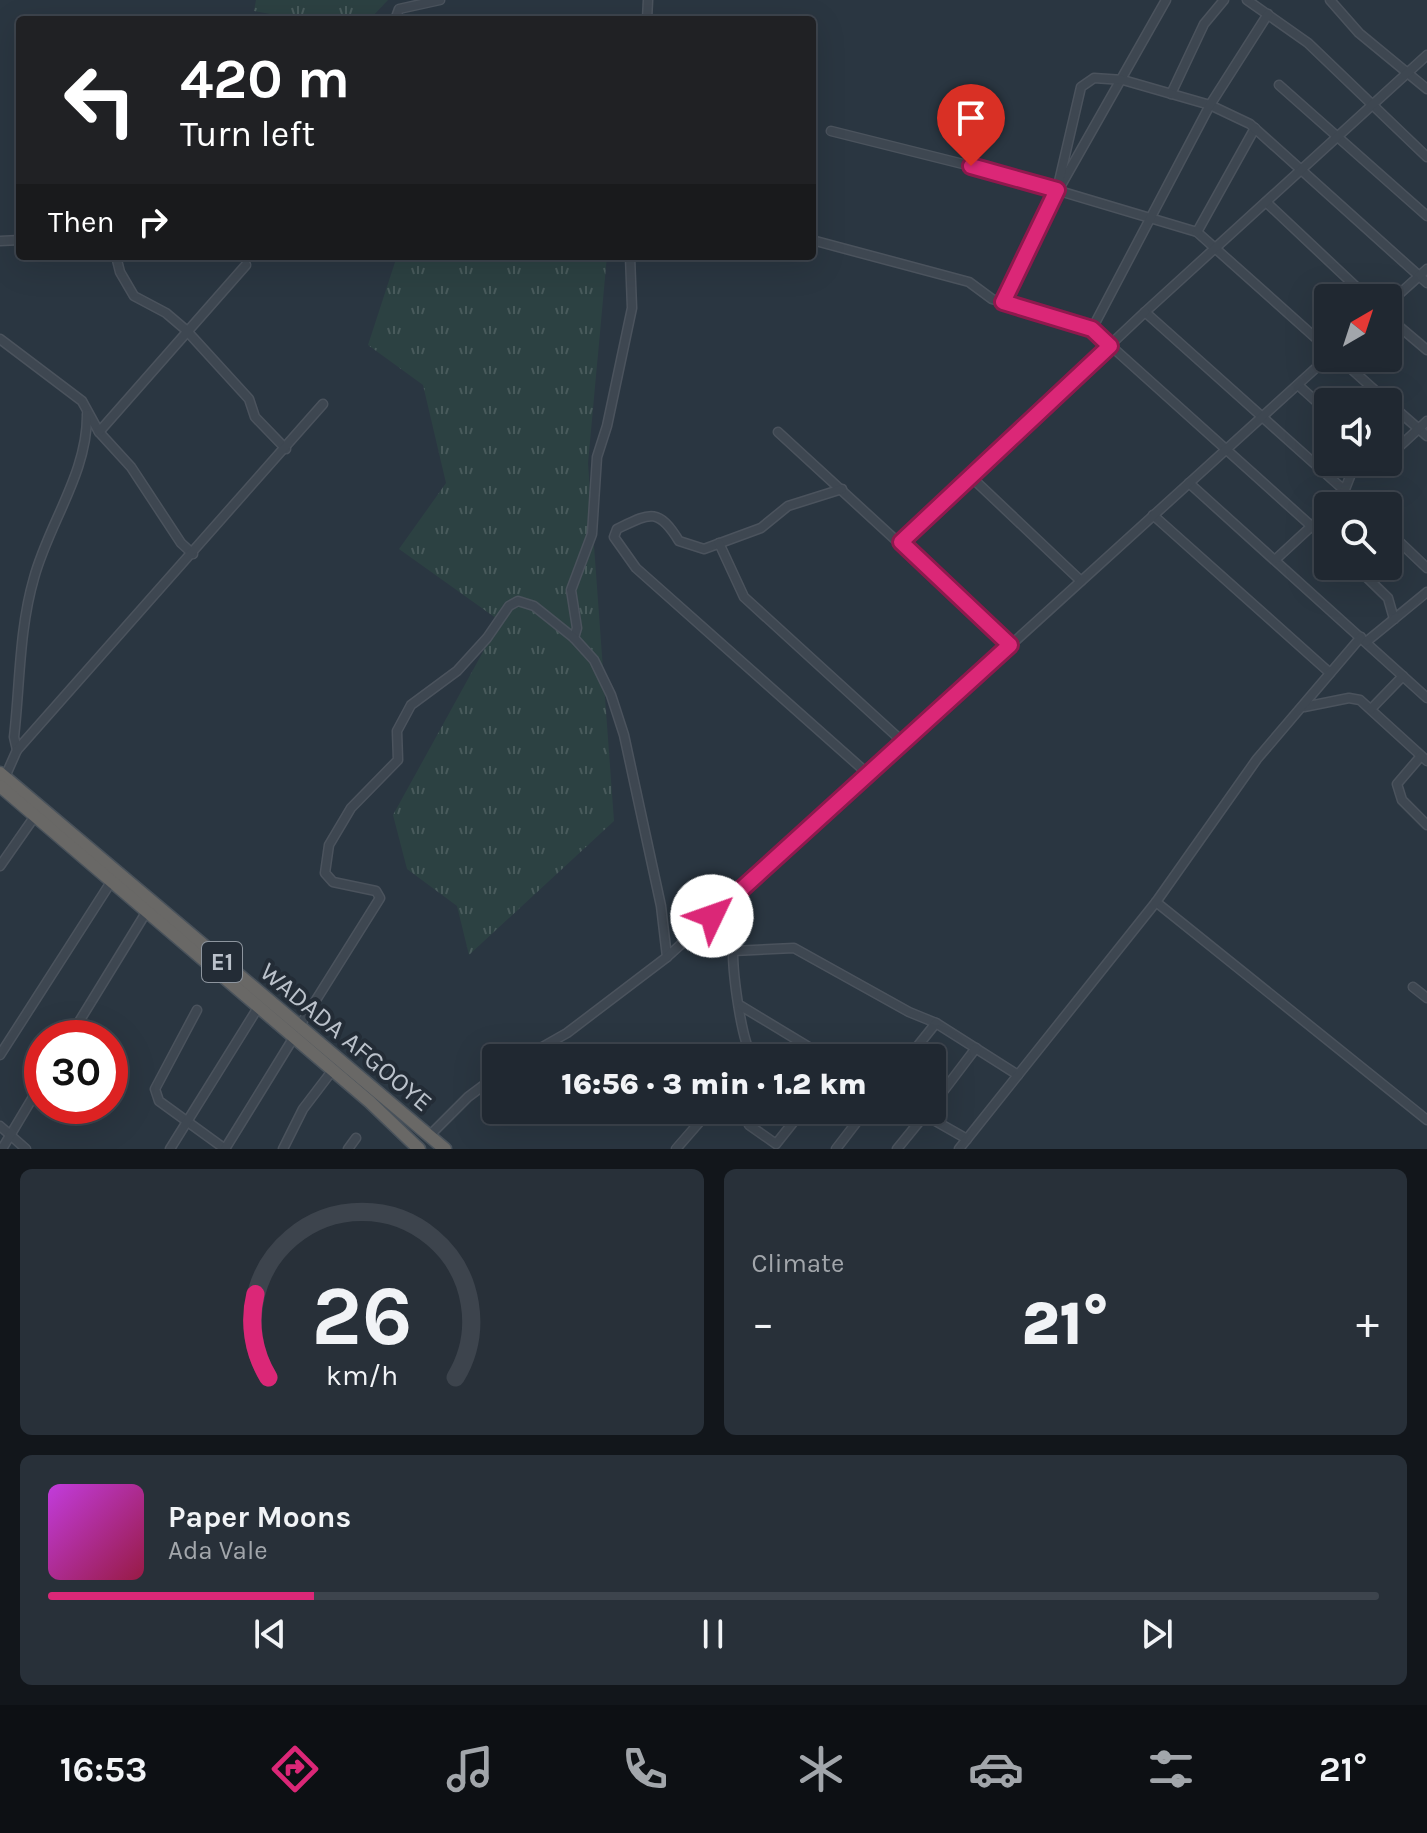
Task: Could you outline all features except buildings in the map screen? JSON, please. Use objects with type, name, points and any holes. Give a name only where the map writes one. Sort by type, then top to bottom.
[{"type":"highway","name":"WADADA AFGOOYE","points":[[2,778],[296,1032],[433,1140]]},
{"type":"highway","name":"WADADA AFGOOYE","points":[[2,778],[35,816],[259,1006],[296,1032],[332,1071],[416,1146]]},
{"type":"highway","points":[[416,1146],[433,1140]]},
{"type":"street","points":[[396,16],[399,9],[440,0]]},
{"type":"street","points":[[1003,302],[1057,190],[1123,80],[1166,0]]},
{"type":"street","points":[[1171,94],[1204,24],[1224,0]]},
{"type":"street","points":[[1247,0],[1308,43],[1427,157]]},
{"type":"street","points":[[1330,0],[1359,33],[1427,89]]},
{"type":"street","points":[[1092,329],[1210,105],[1268,14]]},
{"type":"street","points":[[901,542],[1216,246],[1427,55]]},
{"type":"street","points":[[1057,190],[1081,87],[1094,78],[1123,80],[1210,105],[1255,128],[1427,283]]},
{"type":"street","points":[[1279,85],[1427,216]]},
{"type":"street","points":[[1197,232],[1255,128]]},
{"type":"street","points":[[831,131],[1057,190],[1197,232],[1314,336]]},
{"type":"street","points":[[1266,202],[1353,284]]},
{"type":"street","points":[[816,241],[969,282],[992,299],[1092,329],[1314,529]]},
{"type":"street","points":[[117,260],[120,272],[134,296],[166,313],[186,330],[249,399],[255,417],[286,449]]},
{"type":"street","points":[[574,638],[577,628],[571,590],[592,534],[597,457],[607,426],[632,308],[630,260]]},
{"type":"street","points":[[99,432],[246,265]]},
{"type":"street","points":[[1402,291],[1427,269]]},
{"type":"street","points":[[1145,312],[1344,492],[1350,476]]},
{"type":"street","points":[[1402,329],[1427,350]]},
{"type":"street","points":[[0,339],[82,401],[99,432],[131,467],[181,543],[193,554]]},
{"type":"street","points":[[548,1044],[567,1033],[667,957],[1314,370]]},
{"type":"street","points":[[1355,372],[1372,388]]},
{"type":"street","points":[[1298,385],[1314,399]]},
{"type":"street","points":[[2,778],[17,750],[323,404]]},
{"type":"street","points":[[17,750],[14,737],[31,590],[84,447],[87,414]]},
{"type":"street","points":[[1402,415],[1427,436]]},
{"type":"street","points":[[1402,443],[1427,421]]},
{"type":"street","points":[[778,432],[1010,645]]},
{"type":"street","points":[[969,475],[1081,581]]},
{"type":"street","points":[[1189,483],[1427,698]]},
{"type":"street","points":[[842,489],[788,506],[761,528],[697,549],[679,541],[664,519],[649,515],[617,529],[614,537],[636,568],[868,774]]},
{"type":"street","points":[[1153,515],[1330,673]]},
{"type":"street","points":[[1276,559],[1314,523]]},
{"type":"street","points":[[719,543],[744,597],[903,742]]},
{"type":"street","points":[[1402,544],[1427,568]]},
{"type":"street","points":[[1369,580],[1388,598],[1394,619]]},
{"type":"street","points":[[940,1124],[963,1146],[1156,902],[1257,759],[1330,673],[1363,640],[1427,592]]},
{"type":"street","points":[[197,1010],[155,1089],[159,1101],[189,1119],[225,1149],[380,898],[376,891],[333,882],[325,867],[329,845],[351,808],[398,760],[397,731],[411,705],[457,671],[513,602],[522,601],[534,606],[574,638],[594,660],[611,695],[624,735],[661,906],[667,957]]},
{"type":"street","points":[[1371,709],[1403,676]]},
{"type":"street","points":[[1303,707],[1349,698],[1360,700],[1424,759],[1397,784],[1402,800],[1427,825]]},
{"type":"street","points":[[0,866],[35,816]]},
{"type":"street","points":[[0,1055],[111,882]]},
{"type":"street","points":[[735,895],[739,906],[733,951],[735,986],[741,1006],[744,1044]]},
{"type":"street","points":[[1156,902],[1427,1120]]},
{"type":"street","points":[[80,1020],[147,911]]},
{"type":"street","points":[[733,951],[794,948],[909,1012],[936,1023],[1018,1075]]},
{"type":"street","points":[[1413,987],[1427,998]]},
{"type":"street","points":[[170,1149],[259,1006]]},
{"type":"street","points":[[741,1006],[804,1044]]},
{"type":"street","points":[[919,1044],[936,1023]]},
{"type":"street","points":[[946,1084],[976,1048]]},
{"type":"street","points":[[283,1149],[303,1109],[332,1071]]},
{"type":"street","points":[[433,1140],[468,1097],[482,1086]]},
{"type":"street","points":[[2,1149],[24,1112]]},
{"type":"street","points":[[676,1149],[698,1124]]},
{"type":"street","points":[[749,1124],[776,1144],[792,1124]]},
{"type":"street","points":[[836,1149],[855,1124]]},
{"type":"street","points":[[897,1149],[915,1124]]},
{"type":"street","points":[[0,1126],[26,1149]]},
{"type":"street","points":[[348,1149],[356,1138]]},
{"type":"green space","points":[[256,0],[388,0],[373,16],[281,16],[254,11]]},
{"type":"green space","points":[[396,260],[607,260],[588,463],[614,821],[469,955],[457,906],[407,869],[393,815],[500,621],[399,549],[446,483],[423,385],[368,345]]},
{"type":"route","points":[[712,916],[1010,645],[901,542],[1016,430],[1110,346],[1092,329],[1003,302],[1057,190],[971,166]]}]
